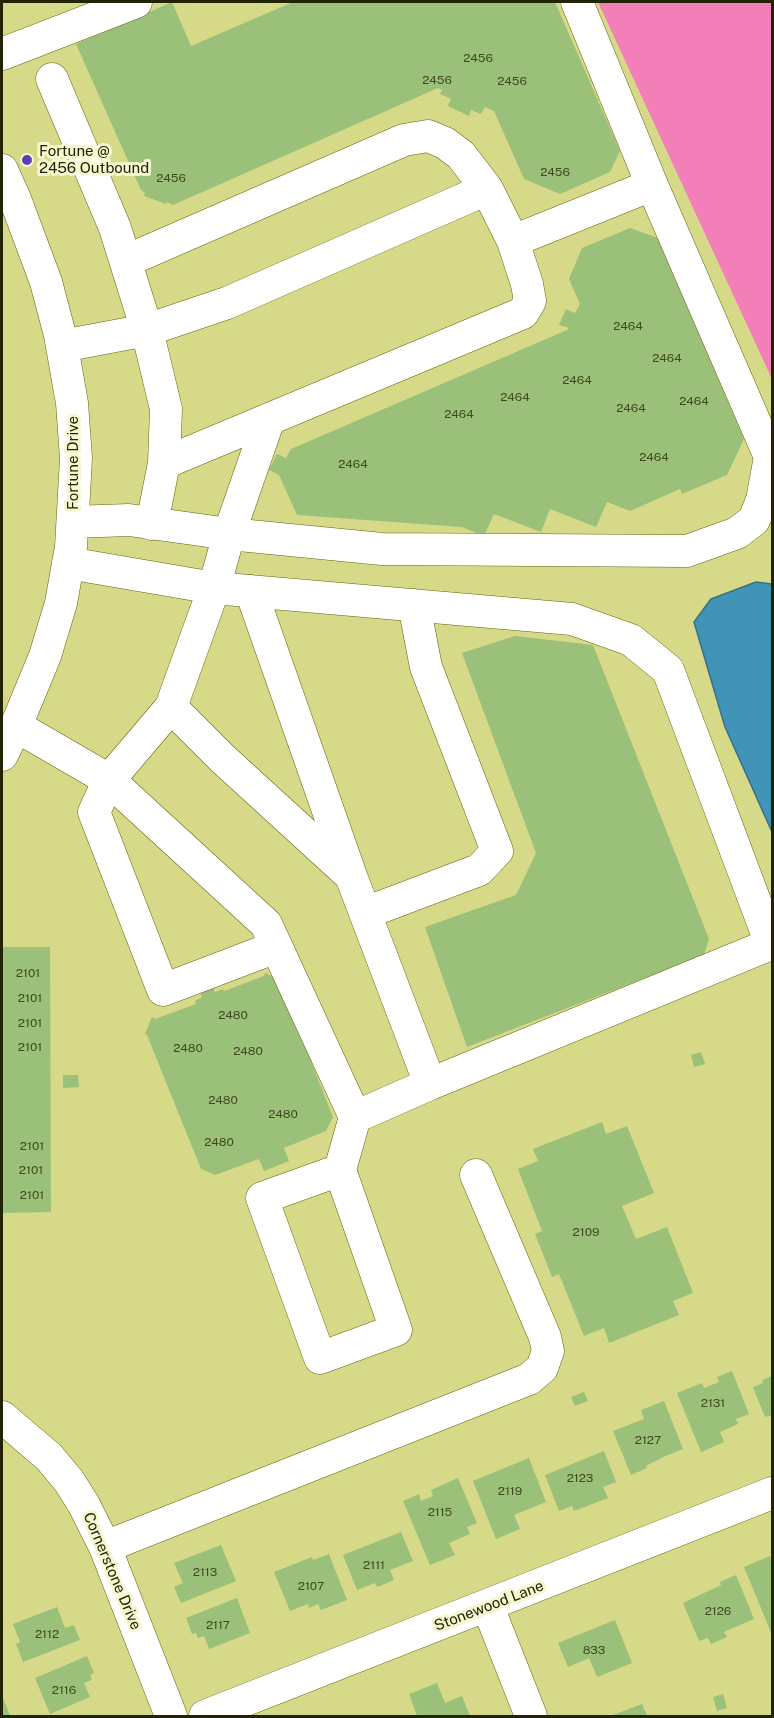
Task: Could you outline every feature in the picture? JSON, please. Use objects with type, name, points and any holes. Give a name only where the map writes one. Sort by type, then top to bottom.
[{"type":"street","points":[[2,54],[136,2]]},
{"type":"street","points":[[73,522],[129,520],[229,534],[382,549],[687,550],[709,545],[737,533],[754,520],[762,500],[770,457],[652,185],[577,2]]},
{"type":"street","points":[[52,79],[115,228],[147,330],[166,409],[164,463],[152,524]]},
{"type":"street","points":[[126,261],[404,140],[428,136],[445,143],[461,155],[488,189],[513,241],[527,284],[530,301],[523,313],[164,463]]},
{"type":"street","name":"Fortune Drive","points":[[2,170],[8,201],[46,282],[62,346],[72,403],[76,459],[73,522],[61,603],[45,656],[2,755]]},
{"type":"street","points":[[513,241],[652,185]]},
{"type":"street","points":[[62,346],[147,330],[226,303],[488,189]]},
{"type":"street","points":[[268,419],[229,534],[214,588],[171,707],[109,780],[94,812],[163,990],[276,947]]},
{"type":"street","points":[[68,563],[214,588],[572,619],[631,640],[668,670],[771,944],[355,1117]]},
{"type":"street","points":[[251,591],[351,876],[430,1084]]},
{"type":"street","points":[[365,913],[479,870],[497,851],[426,667],[414,605]]},
{"type":"street","points":[[171,707],[223,759],[351,876]]},
{"type":"street","points":[[16,726],[109,780],[266,924],[355,1117],[340,1170],[396,1330],[320,1358],[262,1198],[340,1170]]},
{"type":"street","points":[[105,1547],[529,1379],[542,1368],[548,1351],[545,1338],[476,1175]]},
{"type":"street","name":"Cornerstone Drive","points":[[2,1417],[48,1456],[69,1480],[84,1505],[105,1547],[171,1716]]},
{"type":"street","name":"Stonewood Lane","points":[[205,1716],[488,1607],[772,1493]]},
{"type":"street","points":[[488,1607],[531,1716]]},
{"type":"shaded area","points":[[598,2],[772,2],[772,379]]},
{"type":"water","points":[[756,582],[772,584],[772,832],[725,727],[694,622],[711,599]]},
{"type":"building","points":[[172,2],[191,46],[293,2],[555,2],[620,151],[610,172],[560,194],[524,179],[494,111],[485,107],[481,114],[471,110],[469,116],[448,106],[451,99],[440,94],[442,90],[438,88],[173,205],[167,202],[166,204],[144,196],[145,193],[141,190],[76,44]]},
{"type":"building","points":[[630,228],[658,238],[744,439],[727,475],[682,494],[680,489],[630,511],[607,502],[596,527],[550,509],[541,532],[494,514],[484,536],[462,527],[297,515],[279,475],[269,470],[277,454],[286,458],[291,449],[567,330],[569,328],[559,325],[566,309],[575,313],[580,304],[569,279],[582,248]]},
{"type":"building","points":[[515,636],[593,645],[709,939],[704,955],[467,1047],[425,927],[516,895],[536,853],[462,653]]},
{"type":"building","points":[[2,947],[50,947],[51,1212],[2,1213]]},
{"type":"building","points":[[265,973],[281,980],[280,983],[333,1117],[326,1131],[284,1148],[289,1161],[264,1171],[259,1159],[215,1175],[201,1169],[145,1034],[152,1017],[155,1019],[196,1004],[195,1001],[202,997],[199,989],[212,984],[215,992],[223,989],[224,991],[264,976]]},
{"type":"building","points":[[701,1052],[705,1064],[694,1067],[691,1055]]},
{"type":"building","points":[[63,1075],[78,1075],[79,1087],[63,1088]]},
{"type":"building","points":[[602,1122],[606,1134],[627,1126],[654,1193],[622,1206],[636,1239],[667,1227],[693,1293],[673,1301],[679,1315],[609,1343],[604,1328],[584,1336],[559,1274],[552,1277],[535,1234],[542,1231],[518,1169],[538,1161],[533,1149]]},
{"type":"building","points":[[732,1371],[749,1414],[736,1419],[738,1424],[720,1432],[724,1442],[701,1452],[677,1393],[702,1383],[704,1388],[719,1382],[717,1377]]},
{"type":"building","points":[[772,1376],[772,1415],[765,1417],[753,1387]]},
{"type":"building","points":[[584,1392],[588,1401],[575,1406],[571,1397]]},
{"type":"building","points":[[664,1401],[683,1449],[631,1475],[613,1431],[644,1419],[641,1410]]},
{"type":"building","points":[[604,1451],[616,1482],[603,1487],[608,1498],[574,1511],[572,1506],[559,1511],[545,1475]]},
{"type":"building","points":[[529,1458],[546,1502],[514,1515],[520,1529],[496,1539],[473,1481]]},
{"type":"building","points":[[458,1478],[477,1523],[467,1527],[470,1534],[449,1543],[455,1555],[430,1565],[403,1501],[419,1494],[421,1501],[433,1496],[431,1490]]},
{"type":"building","points":[[401,1532],[413,1561],[390,1570],[394,1580],[377,1587],[375,1583],[357,1590],[343,1555]]},
{"type":"building","points":[[221,1545],[236,1581],[181,1603],[174,1587],[183,1583],[174,1563]]},
{"type":"building","points":[[329,1554],[347,1600],[321,1610],[318,1604],[309,1608],[308,1604],[290,1611],[274,1572],[312,1557],[313,1560]]},
{"type":"building","points":[[770,1556],[772,1563],[772,1635],[744,1567]]},
{"type":"building","points":[[736,1575],[754,1619],[724,1632],[727,1637],[711,1644],[708,1638],[699,1641],[683,1603],[721,1585],[720,1582]]},
{"type":"building","points":[[237,1598],[250,1633],[209,1649],[204,1636],[198,1638],[196,1633],[192,1634],[186,1618]]},
{"type":"building","points":[[57,1607],[65,1628],[74,1625],[80,1640],[23,1662],[16,1644],[20,1642],[13,1624]]},
{"type":"building","points":[[615,1620],[632,1663],[597,1677],[589,1658],[568,1667],[558,1643]]},
{"type":"building","points":[[87,1656],[94,1673],[90,1675],[92,1680],[84,1683],[90,1697],[50,1714],[35,1678]]},
{"type":"building","points":[[437,1683],[445,1703],[462,1696],[470,1716],[417,1716],[409,1694]]},
{"type":"building","points":[[723,1694],[727,1708],[717,1711],[713,1697]]},
{"type":"building","points":[[2,1695],[10,1716],[2,1716]]},
{"type":"building","points":[[642,1704],[647,1716],[610,1716]]},
{"type":"place","name":"Fortune @ 2456 Outbound","points":[[27,160]]}]
